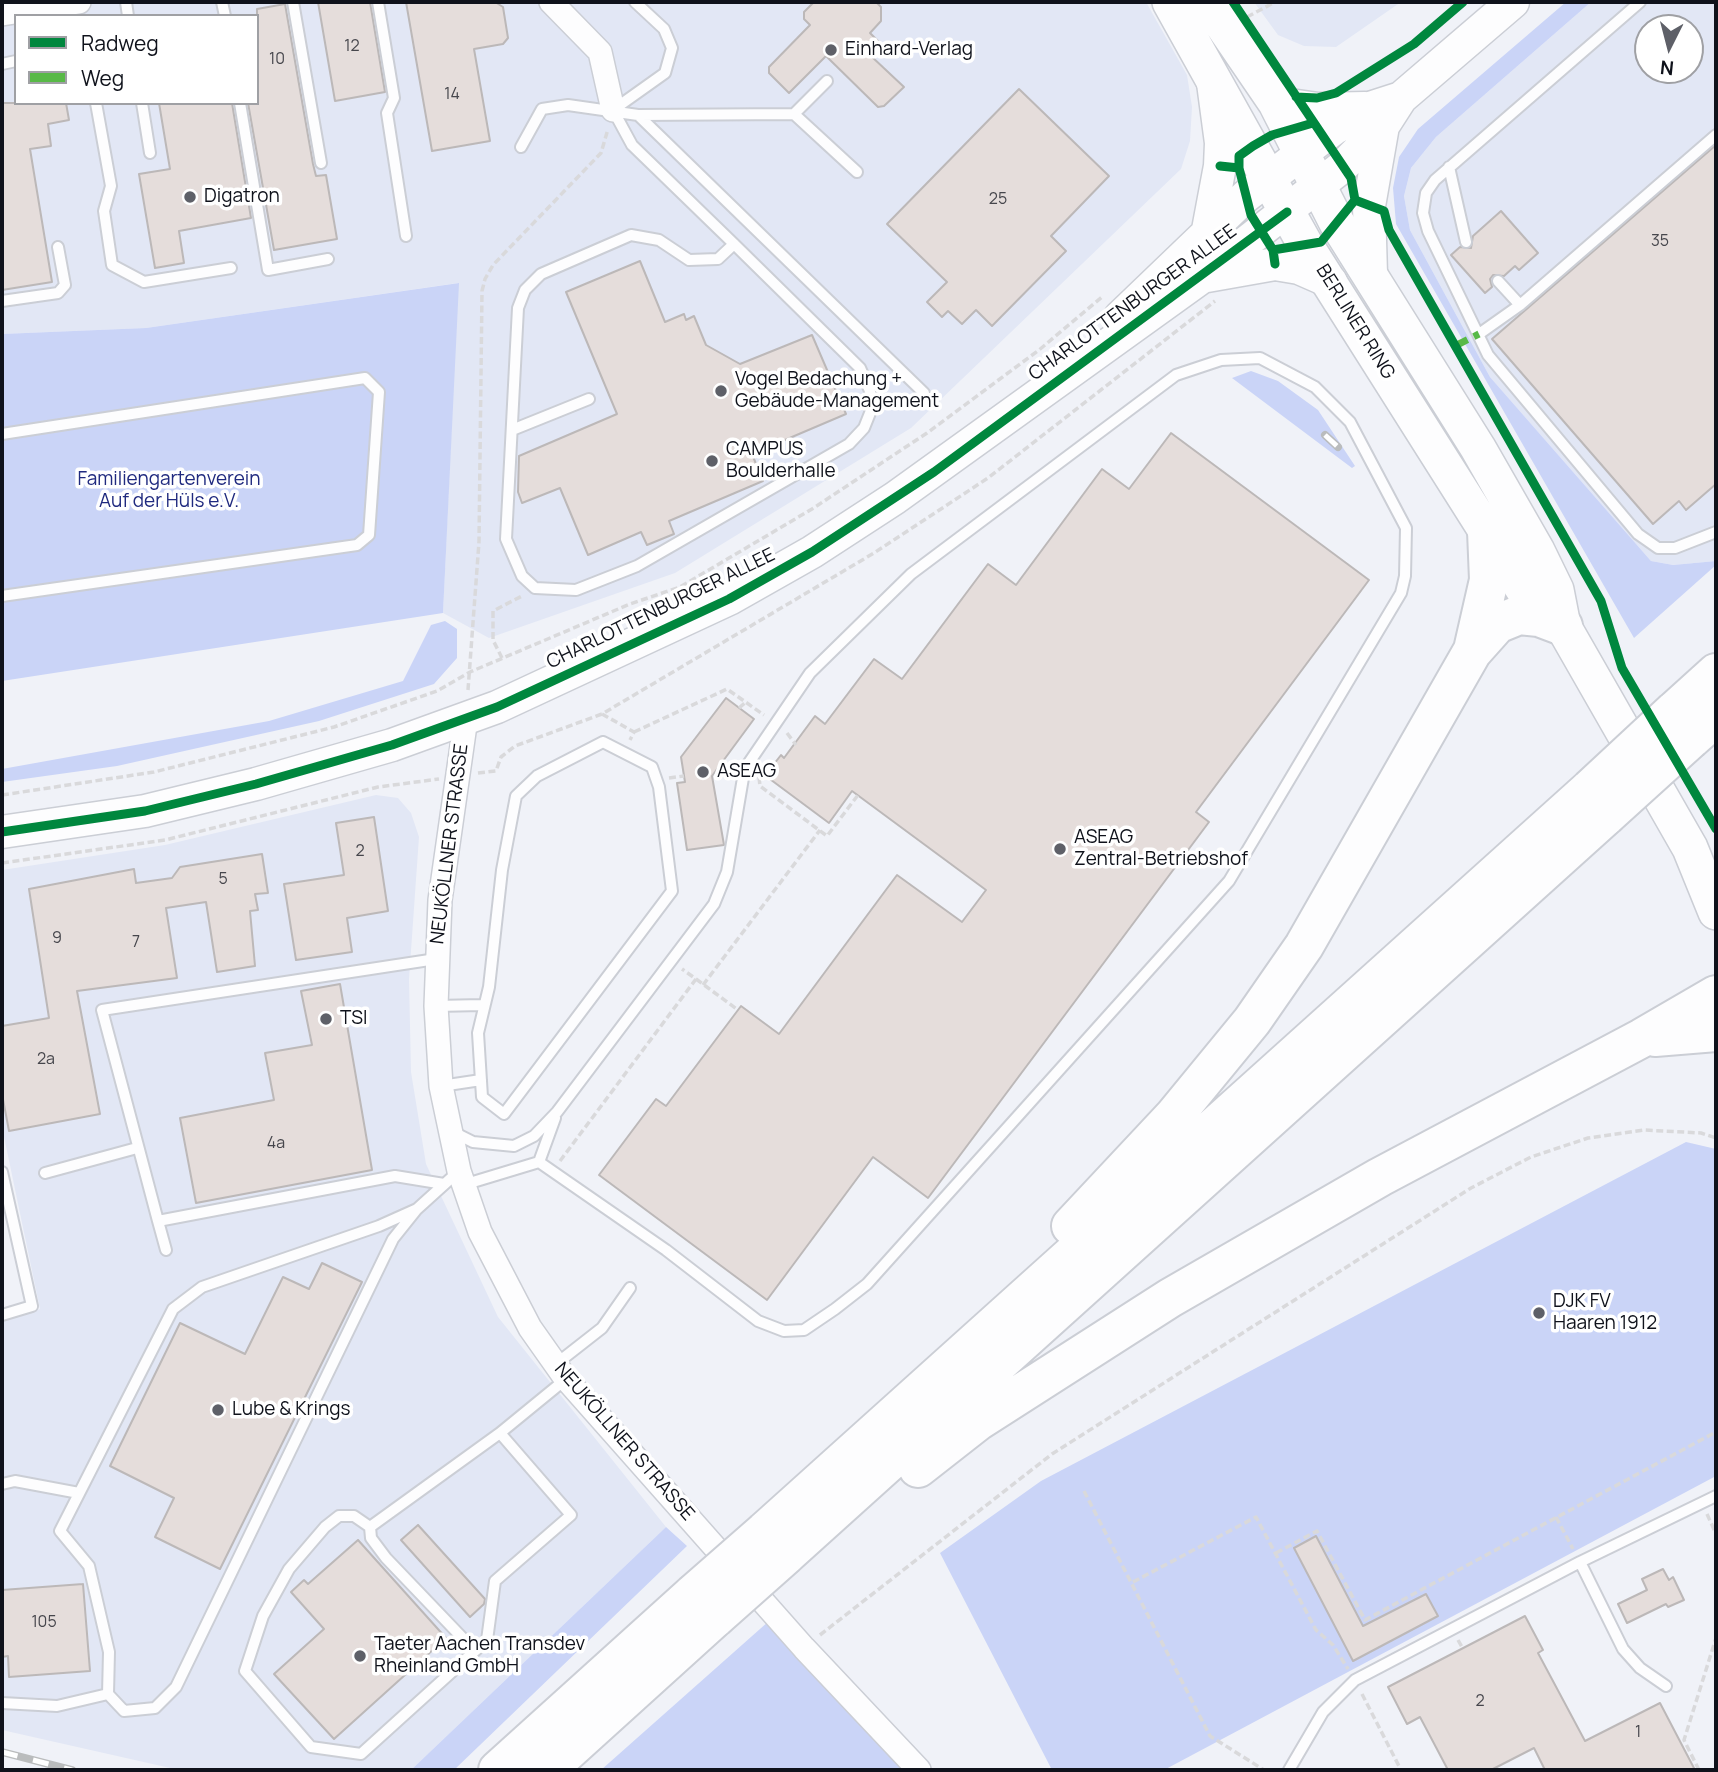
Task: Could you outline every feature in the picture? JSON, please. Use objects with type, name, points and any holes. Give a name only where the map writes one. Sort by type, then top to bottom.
[{"type":"highway","points":[[1472,652],[1489,580],[1487,531]]},
{"type":"highway","points":[[969,1349],[1046,1253],[1174,1116],[1252,1021],[1304,946],[1472,652],[1497,624],[1519,615],[1539,617],[1563,626]]},
{"type":"highway","points":[[776,1543],[969,1349],[1694,722],[1716,673]]},
{"type":"highway","points":[[498,1770],[704,1606],[776,1543],[1598,803]]},
{"type":"highway","points":[[776,1543],[893,1488],[978,1421],[1170,1298],[1380,1177],[1642,1038],[1716,995]]},
{"type":"highway","points":[[1642,1038],[1716,1032]]},
{"type":"highway","points":[[547,1770],[704,1606]]},
{"type":"main road","name":"BERLINER RING","points":[[1170,2],[1212,71],[1287,212],[1530,600],[1563,626]]},
{"type":"main road","name":"BERLINER RING","points":[[1207,2],[1276,103],[1337,223],[1478,448],[1537,551],[1556,590],[1563,626],[1690,848],[1716,912]]},
{"type":"main road","name":"BERLINER RING","points":[[1690,848],[1716,880]]},
{"type":"street","points":[[2,14],[78,2]]},
{"type":"street","points":[[551,2],[600,52],[613,110]]},
{"type":"street","points":[[1276,103],[1377,117],[1513,2]]},
{"type":"street","points":[[1208,230],[1221,154],[1212,71]]},
{"type":"street","points":[[1371,274],[1369,206],[1377,117]]},
{"type":"street","name":"CHARLOTTENBURGER ALLEE","points":[[1050,386],[1208,230],[1268,179],[1335,128],[1377,117]]},
{"type":"street","name":"CHARLOTTENBURGER ALLEE","points":[[2,832],[145,811],[256,784],[392,745],[509,702],[678,624],[812,552],[934,472],[1287,212],[1318,187],[1377,117]]},
{"type":"street","points":[[1202,277],[1275,264],[1300,268],[1331,282]]},
{"type":"street","name":"NEUKÖLLNER STRASSE","points":[[466,718],[440,900],[436,959],[440,1086],[455,1180],[530,1328],[561,1371],[804,1648],[919,1770]]},
{"type":"lane","points":[[293,2],[321,163]]},
{"type":"lane","points":[[379,2],[394,98],[387,113],[406,236]]},
{"type":"lane","points":[[613,110],[665,73],[672,48],[664,29],[635,2]]},
{"type":"lane","points":[[1640,2],[1449,167],[1426,193],[1423,213],[1428,231],[1488,355],[1638,534],[1658,548],[1675,548],[1716,532]]},
{"type":"lane","points":[[794,114],[827,81]]},
{"type":"lane","points":[[96,105],[111,186],[104,211],[112,265],[144,282],[231,268]]},
{"type":"lane","points":[[142,105],[150,153]]},
{"type":"lane","points":[[240,105],[268,270],[328,260]]},
{"type":"lane","points":[[521,146],[542,109],[568,105],[638,115],[794,114],[857,172]]},
{"type":"lane","points":[[613,110],[632,145],[734,244],[860,368],[870,391],[872,408],[864,428],[849,444],[638,566],[576,590],[535,588],[522,576],[506,539],[518,308],[525,290],[541,274],[631,235],[659,240],[689,260],[718,259],[734,244]]},
{"type":"lane","points":[[638,115],[924,393]]},
{"type":"lane","points":[[1479,334],[1520,305],[1716,135]]},
{"type":"lane","points":[[1449,167],[1466,242]]},
{"type":"lane","points":[[2,301],[58,293],[65,285],[58,247]]},
{"type":"lane","points":[[1498,281],[1520,305]]},
{"type":"lane","points":[[158,1221],[395,1176],[455,1180],[539,1162],[666,1250],[758,1321],[784,1331],[804,1330],[867,1284],[1228,881],[1401,593],[1405,576],[1406,528],[1350,422],[1315,387],[1261,358],[1221,360],[1176,375],[911,574],[810,673],[776,723],[744,774],[727,872],[714,904],[557,1112],[534,1136],[514,1146],[472,1142],[449,1130]]},
{"type":"lane","points":[[2,434],[365,378],[379,392],[369,535],[357,545],[2,596]]},
{"type":"lane","points":[[512,430],[589,399]]},
{"type":"lane","points":[[603,742],[625,751],[652,767],[660,787],[672,891],[504,1114],[482,1097],[478,1033],[482,1005],[489,987],[502,870],[516,796],[537,776],[603,742]]},
{"type":"lane","points":[[166,1250],[137,1148],[103,1010],[436,959]]},
{"type":"lane","points":[[436,1006],[482,1005]]},
{"type":"lane","points":[[440,1086],[481,1080]]},
{"type":"lane","points":[[539,1162],[557,1112]]},
{"type":"lane","points":[[45,1173],[137,1148]]},
{"type":"lane","points":[[2,1172],[32,1306],[2,1315]]},
{"type":"lane","points":[[417,1209],[393,1239],[176,1687],[155,1708],[124,1711],[108,1694],[109,1652],[89,1566],[60,1531],[173,1309],[202,1287],[379,1226],[417,1209],[455,1180]]},
{"type":"lane","points":[[370,1527],[500,1433],[602,1328],[630,1288]]},
{"type":"lane","points":[[370,1527],[354,1516],[339,1516],[325,1527],[289,1569],[263,1616],[245,1671],[311,1747],[361,1754],[488,1640],[495,1581],[570,1515],[500,1433]]},
{"type":"lane","points":[[2,1484],[15,1480],[79,1493]]},
{"type":"lane","points":[[1289,1770],[1323,1712],[1355,1680],[1580,1562],[1716,1496]]},
{"type":"lane","points":[[370,1527],[371,1538],[386,1558],[475,1651]]},
{"type":"lane","points":[[1580,1562],[1623,1649],[1640,1668],[1666,1686]]},
{"type":"lane","points":[[2,1703],[57,1706],[108,1694]]},
{"type":"path","points":[[1245,18],[1275,2]]},
{"type":"path","points":[[502,658],[493,640],[493,611],[506,605]]},
{"type":"path","points":[[625,751],[634,732],[727,688],[776,723],[796,745]]},
{"type":"path","points":[[739,708],[746,702]]},
{"type":"path","points":[[601,714],[634,732]]},
{"type":"path","points":[[759,775],[760,786],[827,836],[858,795]]},
{"type":"path","points":[[704,985],[820,830]]},
{"type":"path","points":[[671,962],[737,1010]]},
{"type":"path","points":[[552,1171],[696,979]]},
{"type":"path","points":[[804,1648],[1052,1454],[1471,1188],[1531,1157],[1588,1138],[1644,1130],[1702,1133],[1716,1138]]},
{"type":"path","points":[[1276,1553],[1317,1531],[1365,1620],[1716,1432]]},
{"type":"path","points":[[1084,1491],[1209,1736],[1264,1770]]},
{"type":"path","points":[[1701,1503],[1716,1534]]},
{"type":"path","points":[[1133,1583],[1256,1517],[1316,1630],[1333,1645],[1355,1680],[1401,1770]]},
{"type":"path","points":[[1556,1517],[1580,1562]]},
{"type":"path","points":[[1699,1770],[1684,1740],[1716,1638]]},
{"type":"path","points":[[1319,1770],[1326,1770]]},
{"type":"shaded area","points":[[2,2],[1146,2],[1187,75],[1192,107],[1190,141],[1181,169],[911,428],[675,573],[489,638],[443,613],[458,283],[146,328],[2,334]]},
{"type":"shaded area","points":[[1254,2],[1401,2],[1336,47],[1304,46],[1278,35]]},
{"type":"shaded area","points":[[1591,2],[1716,2],[1716,561],[1673,565],[1651,561],[1490,377],[1410,230],[1404,196],[1411,168],[1436,137]]},
{"type":"shaded area","points":[[376,795],[398,798],[411,813],[419,837],[409,979],[411,1072],[426,1164],[498,1317],[666,1527],[411,1770],[179,1770],[2,1730],[2,1322],[40,1309],[2,1127],[2,870],[165,845]]},
{"type":"green space","points":[[1566,2],[1591,2],[1436,137],[1411,168],[1404,196],[1410,230],[1490,377],[1651,561],[1673,565],[1716,561],[1716,565],[1634,638],[1396,224],[1393,188],[1399,157],[1418,129]]},
{"type":"green space","name":"Familiengartenverein Auf der Hüls e.V.","points":[[459,283],[443,613],[2,681],[2,334],[146,328]]},
{"type":"green space","points":[[1251,371],[1278,381],[1318,410],[1355,466],[1352,468],[1232,378]]},
{"type":"green space","points":[[445,621],[457,629],[457,658],[434,684],[319,721],[117,766],[2,782],[2,769],[269,721],[403,681],[431,625]]},
{"type":"green space","name":"DJK FV Haaren 1912","points":[[1686,1142],[1716,1149],[1716,1476],[1164,1770],[1052,1770],[940,1553],[1041,1481]]},
{"type":"green space","points":[[666,1527],[687,1546],[454,1770],[411,1770]]},
{"type":"green space","points":[[769,1621],[907,1770],[601,1770]]},
{"type":"building","points":[[318,2],[370,2],[385,92],[335,101]]},
{"type":"building","points":[[406,2],[495,2],[503,7],[508,38],[503,44],[474,49],[490,141],[432,151]]},
{"type":"building","name":"Einhard-Verlag","points":[[814,2],[876,2],[881,7],[881,21],[870,33],[882,45],[871,56],[904,87],[884,106],[878,107],[826,56],[789,93],[769,73],[769,67],[810,25],[804,19],[804,12]]},
{"type":"building","points":[[285,4],[313,164],[316,176],[326,175],[337,239],[274,250],[248,105],[259,105],[257,9]]},
{"type":"building","points":[[1019,89],[1109,176],[1051,236],[1066,251],[992,326],[976,310],[962,324],[948,311],[942,317],[927,302],[947,282],[887,224]]},
{"type":"building","points":[[2,103],[66,105],[69,120],[48,124],[51,146],[30,149],[52,282],[2,290]]},
{"type":"building","name":"Digatron","points":[[159,105],[232,105],[251,218],[179,231],[184,263],[155,268],[139,174],[170,169]]},
{"type":"building","points":[[1716,145],[1716,484],[1686,510],[1679,501],[1653,524],[1492,339]]},
{"type":"building","points":[[1501,211],[1538,253],[1519,270],[1515,266],[1504,276],[1493,275],[1490,279],[1492,287],[1485,293],[1451,255],[1460,247],[1471,248],[1473,236]]},
{"type":"building","name":"Vogel Bedachung + Gebäude-Management","points":[[640,261],[665,322],[684,314],[686,320],[694,316],[706,345],[740,364],[812,335],[846,414],[752,454],[763,481],[669,521],[674,534],[647,545],[641,532],[588,555],[560,488],[522,503],[518,492],[519,456],[617,414],[566,292]]},
{"type":"building","name":"ASEAG Zentral-Betriebshof","points":[[1171,433],[1369,580],[1196,812],[1209,822],[928,1198],[873,1157],[767,1300],[599,1175],[656,1099],[666,1106],[741,1006],[779,1034],[897,875],[962,922],[986,890],[852,791],[829,823],[755,768],[774,764],[781,755],[784,758],[815,716],[825,724],[874,659],[902,679],[988,564],[1016,585],[1102,469],[1129,489]]},
{"type":"building","name":"ASEAG","points":[[726,698],[754,719],[712,776],[724,845],[687,850],[677,783],[685,782],[681,757]]},
{"type":"building","points":[[374,817],[388,911],[347,918],[352,952],[296,960],[284,884],[344,875],[336,823]]},
{"type":"building","points":[[262,854],[268,893],[255,894],[258,910],[250,911],[255,966],[217,972],[206,902],[166,908],[177,978],[77,991],[100,1114],[9,1131],[2,1094],[2,1026],[49,1018],[29,889],[134,869],[136,883],[172,878],[180,867]]},
{"type":"building","points":[[340,984],[372,1170],[196,1203],[180,1118],[274,1100],[265,1053],[312,1045],[301,991]]},
{"type":"building","name":"Lube & Krings","points":[[322,1263],[362,1282],[220,1569],[155,1537],[174,1498],[110,1466],[180,1323],[245,1354],[283,1277],[309,1289]]},
{"type":"building","name":"Taeter Aachen Transdev Rheinland GmbH","points":[[418,1525],[485,1599],[484,1604],[470,1617],[401,1540]]},
{"type":"building","points":[[1316,1536],[1363,1626],[1426,1594],[1438,1616],[1353,1661],[1294,1548]]},
{"type":"building","name":"Taeter Aachen Transdev Rheinland GmbH","points":[[358,1540],[446,1638],[334,1739],[274,1674],[324,1629],[291,1592],[304,1580],[308,1584]]},
{"type":"building","points":[[1663,1569],[1669,1580],[1673,1577],[1684,1600],[1668,1607],[1666,1604],[1627,1623],[1618,1604],[1647,1590],[1642,1579]]},
{"type":"building","points":[[83,1584],[90,1671],[9,1677],[8,1656],[2,1657],[2,1590]]},
{"type":"building","points":[[1525,1616],[1543,1650],[1538,1653],[1585,1741],[1660,1703],[1695,1770],[1545,1770],[1534,1748],[1491,1770],[1448,1770],[1420,1717],[1407,1724],[1388,1687]]},
{"type":"railway","points":[[1325,435],[1338,447]]},
{"type":"railway","points":[[2,1752],[72,1770]]},
{"type":"marked path","points":[[1455,346],[1479,334]]},
{"type":"cycle path","points":[[1233,2],[1351,178],[1355,200],[1384,211],[1389,230],[1601,601],[1622,668],[1716,829]]},
{"type":"cycle path","points":[[1296,97],[1317,98],[1336,93],[1414,44],[1463,2]]},
{"type":"cycle path","points":[[1239,168],[1239,156],[1253,146],[1272,135],[1313,123]]},
{"type":"cycle path","points":[[1220,166],[1239,168],[1251,215],[1273,250],[1275,264]]},
{"type":"cycle path","points":[[1273,250],[1321,242],[1355,200]]},
{"type":"cycle path","points":[[2,832],[145,811],[256,784],[392,745],[497,707],[729,599],[812,552],[934,472],[1287,212]]},
{"type":"place","name":"Einhard-Verlag","points":[[831,50]]},
{"type":"place","name":"Digatron","points":[[190,197]]},
{"type":"place","name":"Vogel Bedachung + Gebäude-Management","points":[[721,391]]},
{"type":"place","name":"CAMPUS Boulderhalle","points":[[712,461]]},
{"type":"place","name":"ASEAG","points":[[703,772]]},
{"type":"place","name":"ASEAG Zentral-Betriebshof","points":[[1060,849]]},
{"type":"place","name":"TSI","points":[[326,1019]]},
{"type":"place","name":"DJK FV Haaren 1912","points":[[1539,1313]]},
{"type":"place","name":"Lube & Krings","points":[[218,1410]]},
{"type":"place","name":"Taeter Aachen Transdev Rheinland GmbH","points":[[360,1656]]}]
